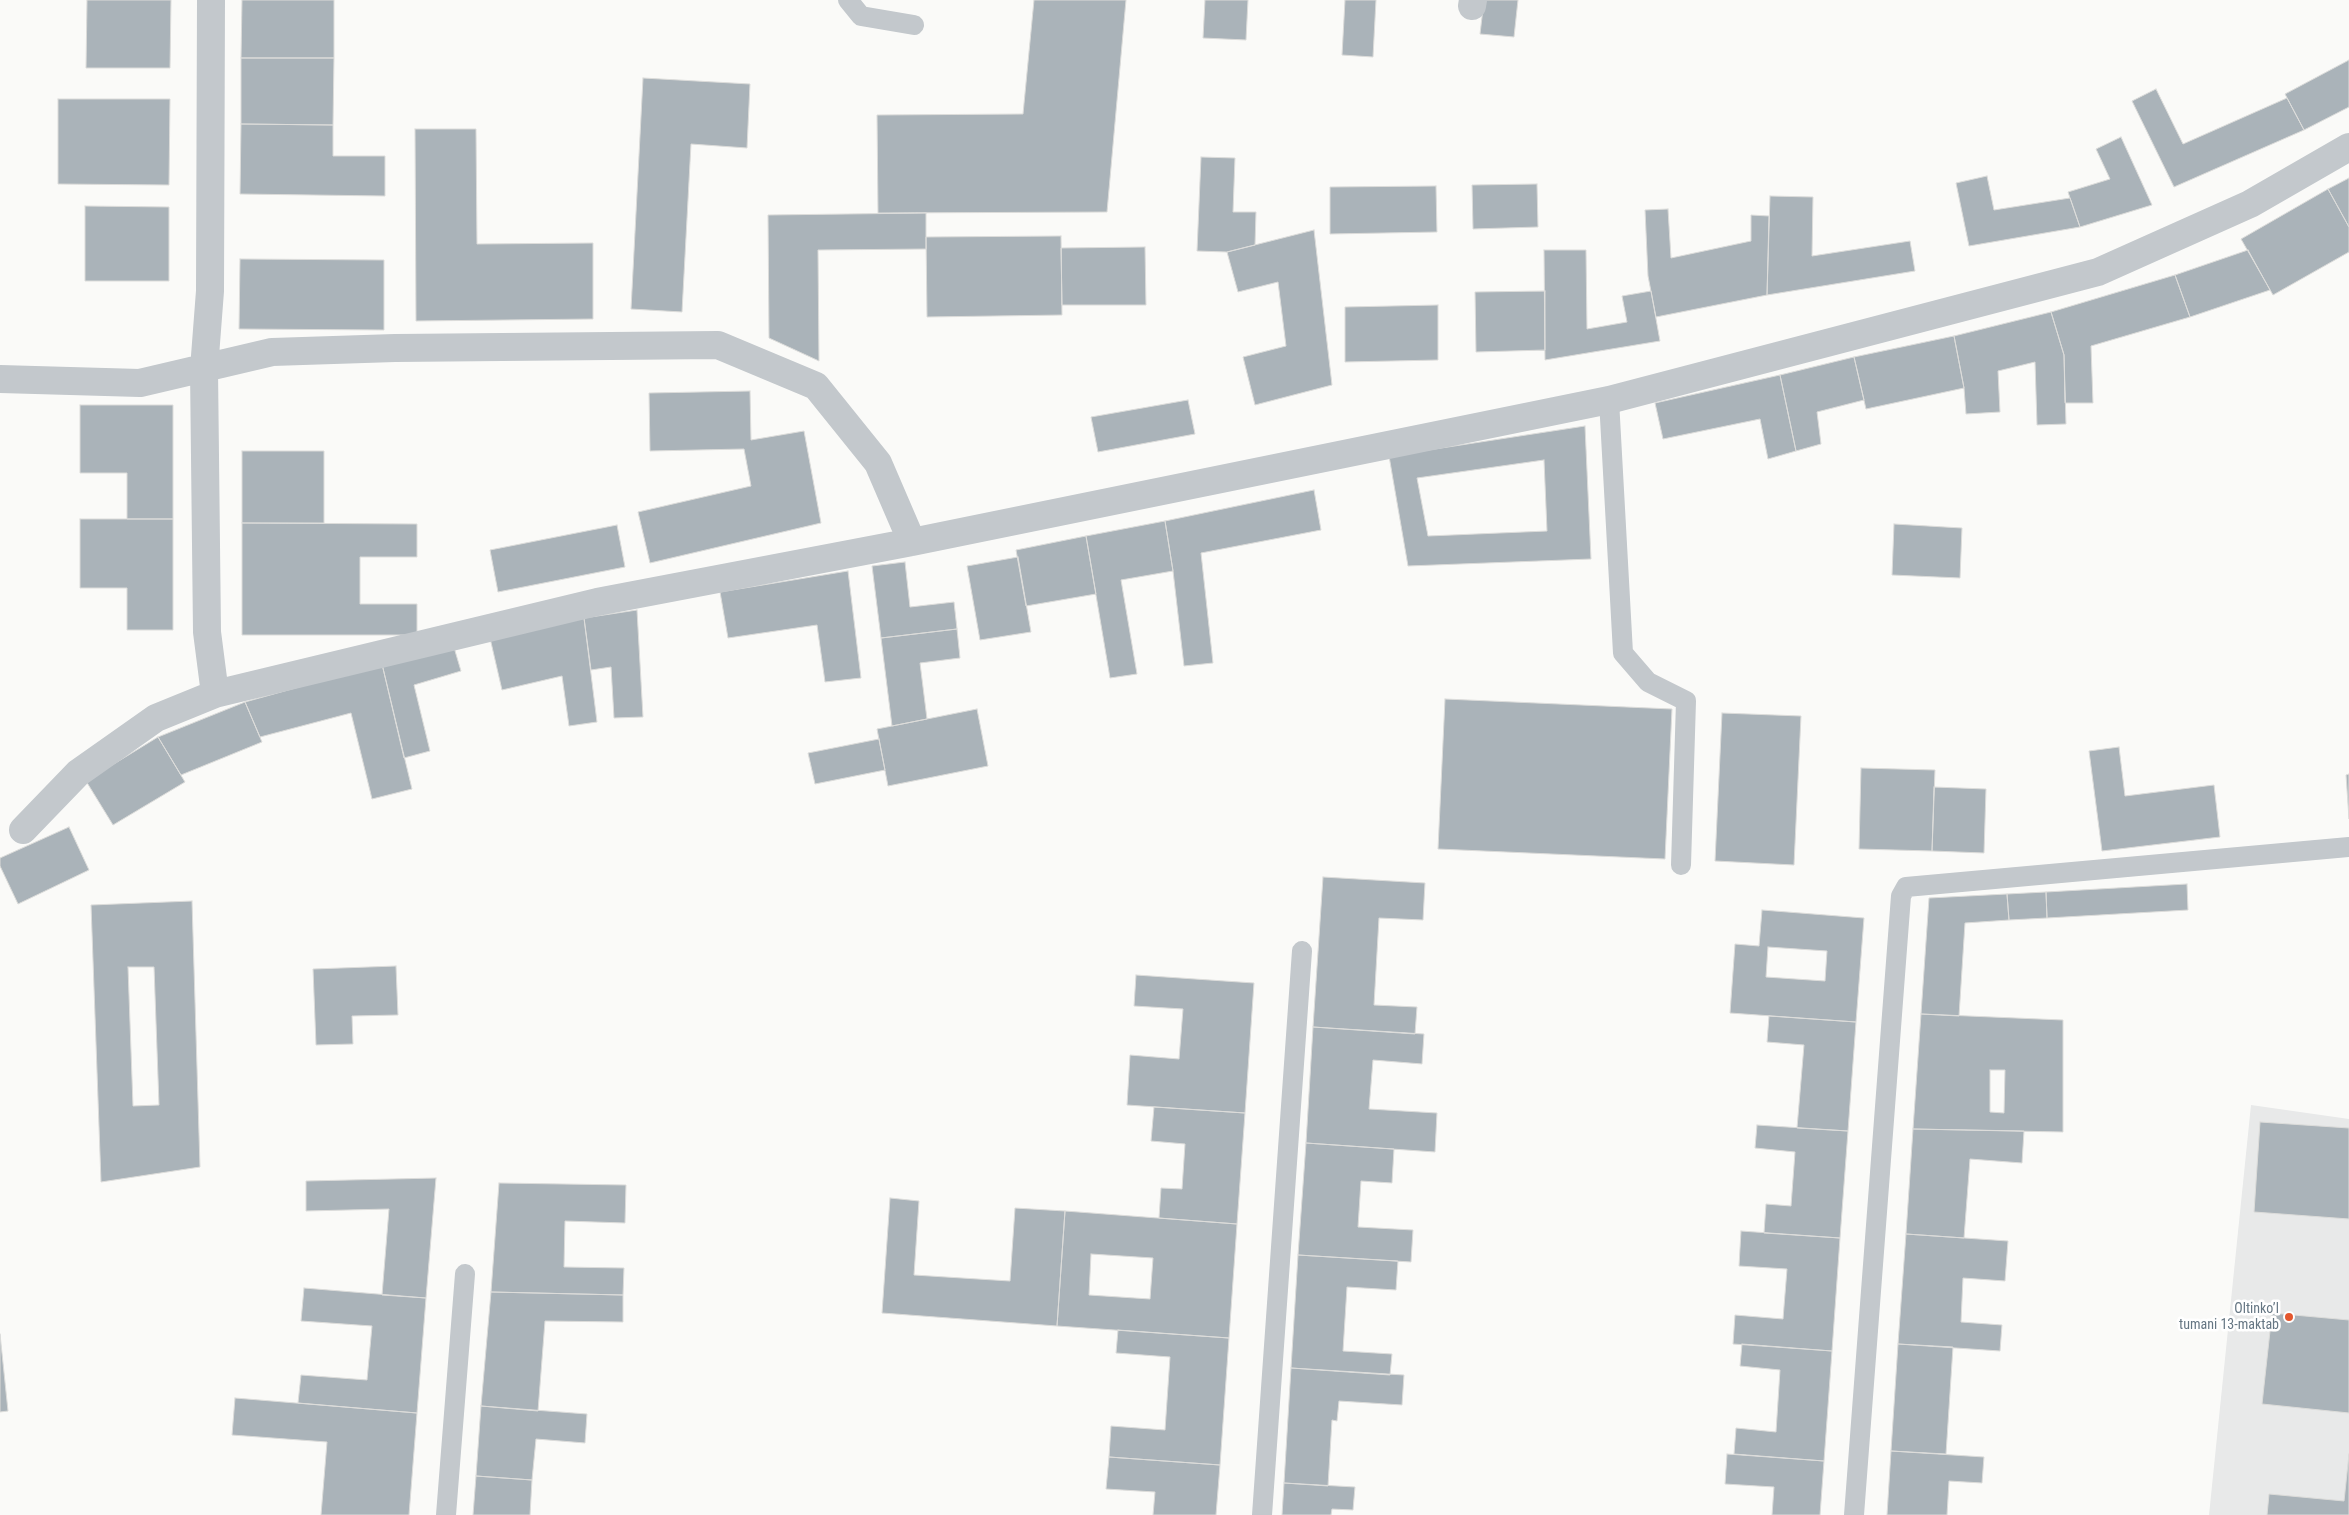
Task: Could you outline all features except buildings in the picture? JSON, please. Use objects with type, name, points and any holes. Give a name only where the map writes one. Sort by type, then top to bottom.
[{"type":"street","points":[[211,0],[210,291],[204,369],[207,632],[215,694]]},
{"type":"street","points":[[22,830],[78,773],[156,718],[215,694],[597,602],[912,542],[1609,400],[2098,272],[2250,204],[2349,147]]},
{"type":"street","points":[[0,379],[140,383],[272,352],[395,348],[718,345],[816,386],[878,463],[912,542]]},
{"type":"lane","points":[[848,0],[861,16],[914,25]]},
{"type":"lane","points":[[1609,400],[1624,653],[1648,682],[1686,701],[1681,865]]},
{"type":"lane","points":[[1854,1515],[1901,896],[1906,887],[2349,847]]},
{"type":"lane","points":[[1262,1515],[1302,951]]},
{"type":"lane","points":[[446,1515],[465,1274]]},
{"type":"shaded area","name":"Oltinko’l tumani 13-maktab","points":[[2251,1105],[2349,1119],[2349,1515],[2209,1515]]},
{"type":"place","name":"Oltinko’l tumani 13-maktab","points":[[2289,1317]]}]
